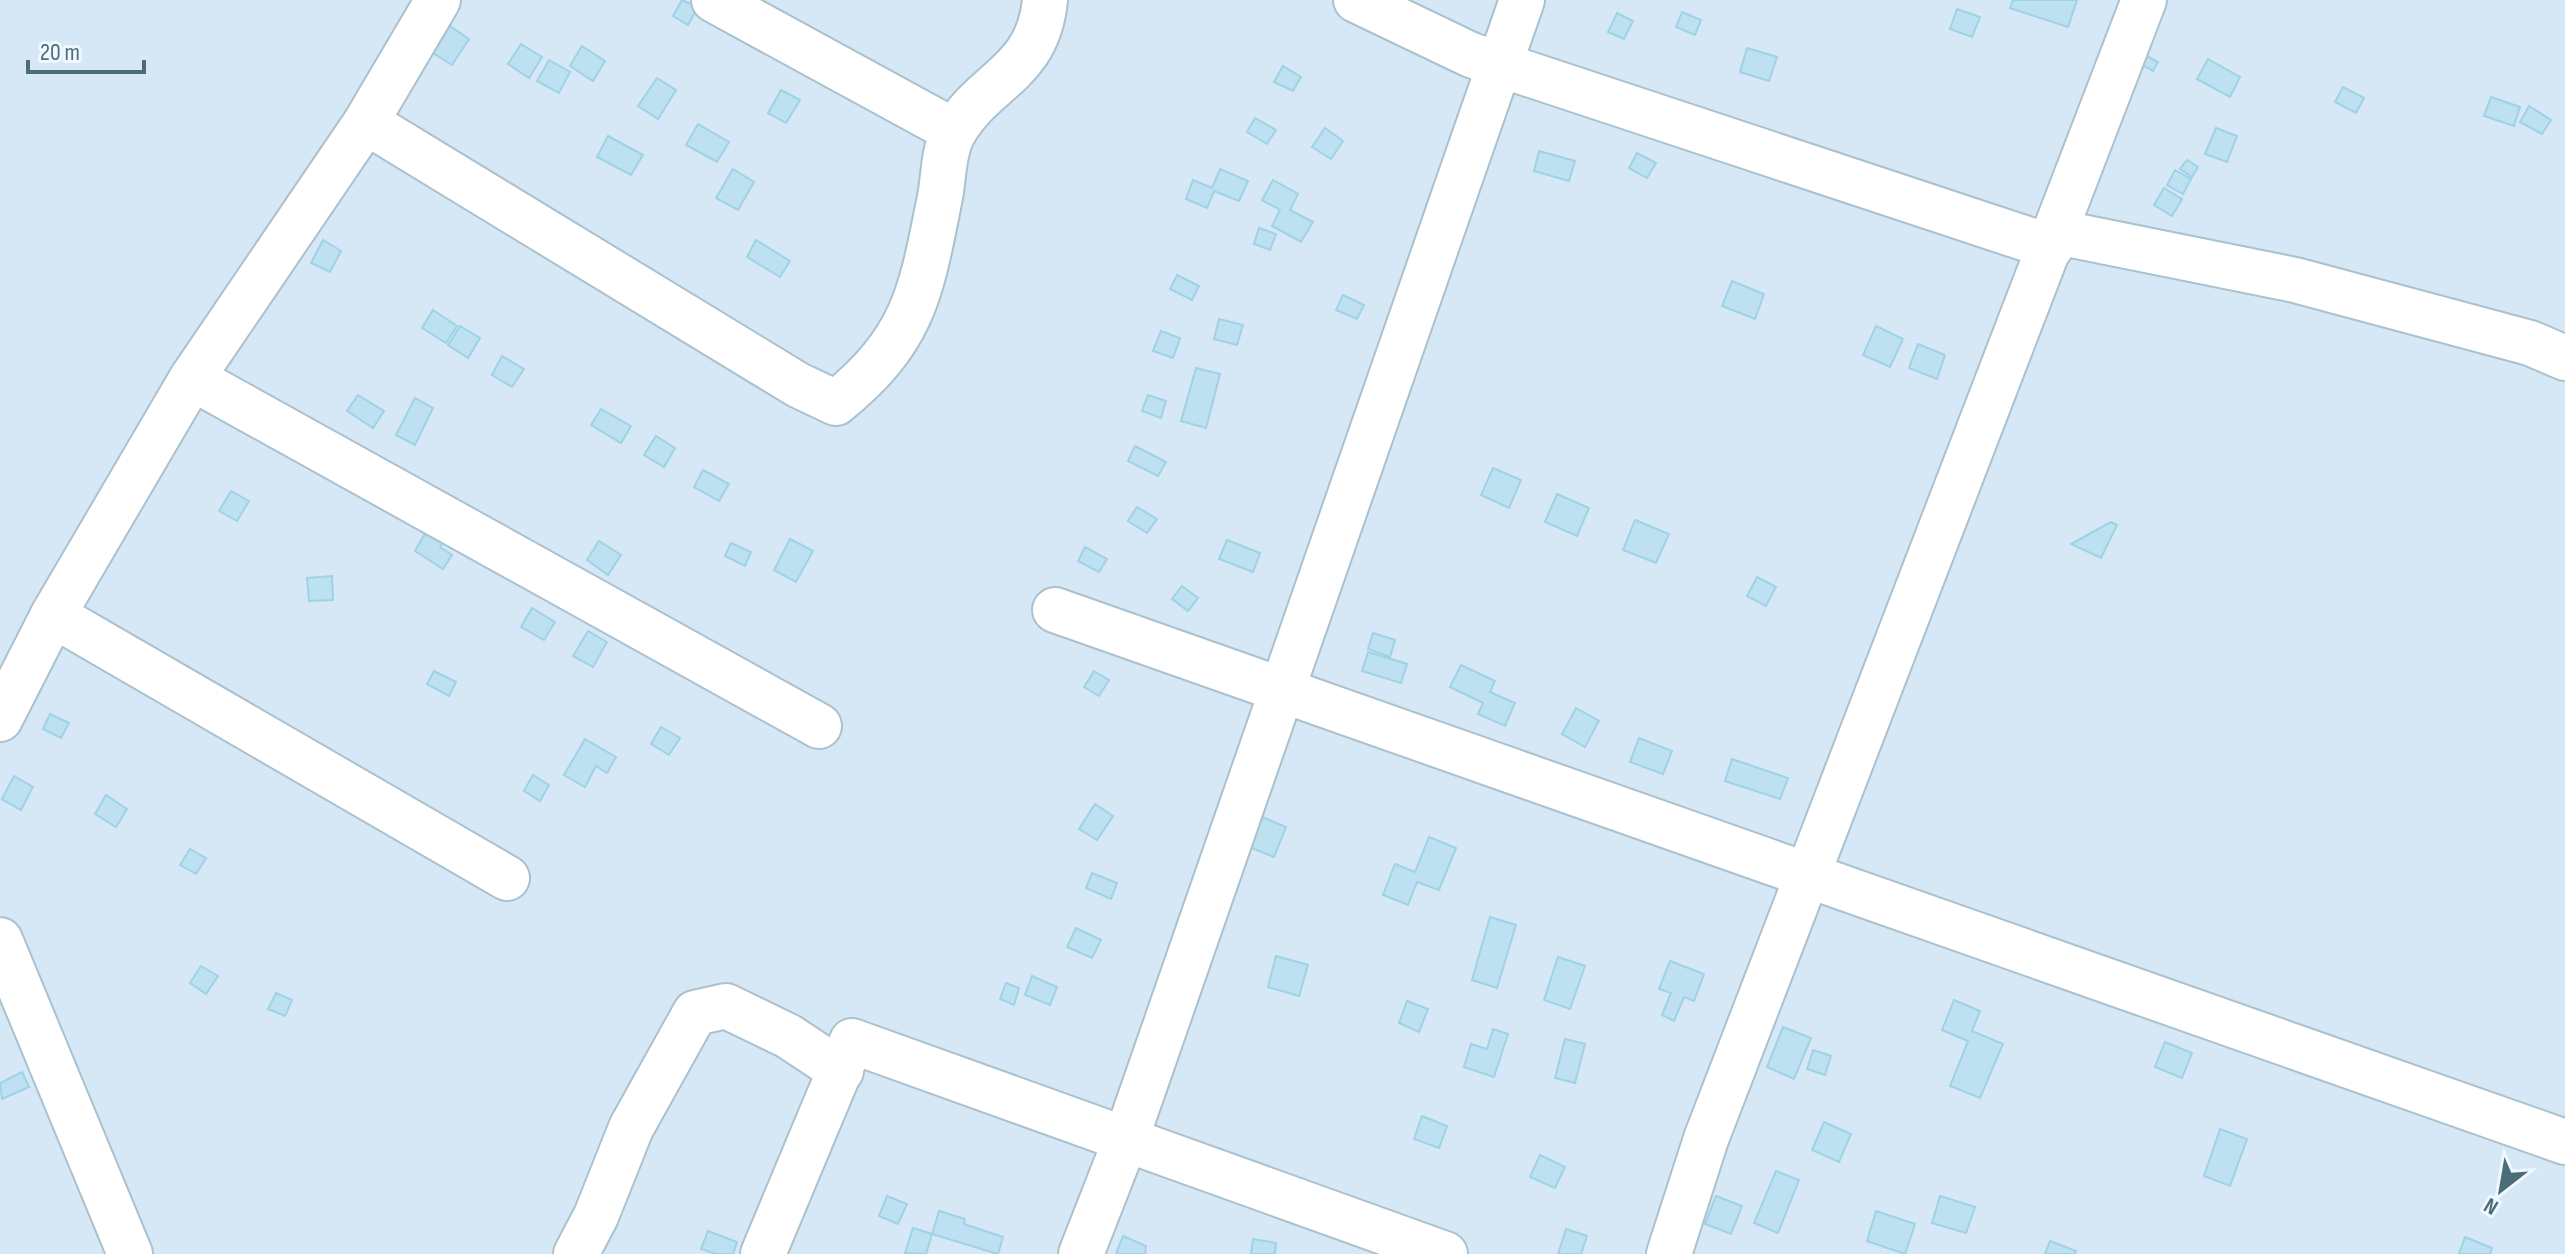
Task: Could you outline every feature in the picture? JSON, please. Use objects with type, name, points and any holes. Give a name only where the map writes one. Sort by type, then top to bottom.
[{"type":"street","points":[[0,719],[53,615],[192,378],[366,122],[438,0]]},
{"type":"street","points":[[714,0],[954,131]]},
{"type":"street","points":[[366,122],[798,385],[836,403],[866,379],[893,349],[916,305],[948,145],[954,131],[972,107],[1020,66],[1035,41],[1045,0]]},
{"type":"street","points":[[1356,0],[1471,55],[1500,65],[2054,240],[2295,280],[2530,343],[2565,358]]},
{"type":"street","points":[[1081,1254],[1126,1139],[1522,0]]},
{"type":"street","points":[[1669,1254],[1706,1139],[2144,0]]},
{"type":"street","points":[[192,378],[819,726]]},
{"type":"street","points":[[1055,610],[2565,1142]]},
{"type":"street","points":[[53,615],[507,878]]},
{"type":"street","points":[[0,940],[130,1254]]},
{"type":"street","points":[[576,1254],[596,1216],[631,1128],[695,1013],[726,1006],[788,1036],[841,1071]]},
{"type":"street","points":[[763,1254],[852,1041],[1126,1139],[1382,1243],[1445,1254]]},
{"type":"shaded area","points":[[0,0],[2565,0],[2565,1254],[0,1254]]},
{"type":"building","points":[[682,0],[698,7],[688,25],[673,16]]},
{"type":"building","points":[[2013,0],[2077,0],[2068,27],[2010,8]]},
{"type":"building","points":[[1957,9],[1980,17],[1972,37],[1950,29]]},
{"type":"building","points":[[1682,12],[1701,20],[1695,35],[1676,27]]},
{"type":"building","points":[[1617,13],[1633,21],[1624,39],[1608,32]]},
{"type":"building","points":[[450,26],[469,39],[452,65],[433,53]]},
{"type":"building","points":[[521,44],[542,57],[529,78],[508,64]]},
{"type":"building","points":[[582,46],[605,61],[593,81],[570,66]]},
{"type":"building","points":[[1747,48],[1777,57],[1769,81],[1740,72]]},
{"type":"building","points":[[2147,56],[2158,62],[2153,71],[2142,65]]},
{"type":"building","points":[[2208,59],[2240,77],[2230,97],[2197,79]]},
{"type":"building","points":[[549,60],[570,72],[559,93],[537,81]]},
{"type":"building","points":[[1283,66],[1301,77],[1293,91],[1274,82]]},
{"type":"building","points":[[657,78],[676,90],[658,119],[638,106]]},
{"type":"building","points":[[2343,87],[2364,98],[2356,113],[2335,102]]},
{"type":"building","points":[[781,90],[800,100],[786,123],[768,113]]},
{"type":"building","points":[[2491,97],[2520,107],[2514,126],[2484,116]]},
{"type":"building","points":[[2529,106],[2551,120],[2542,134],[2520,122]]},
{"type":"building","points":[[1255,118],[1276,130],[1267,144],[1247,132]]},
{"type":"building","points":[[698,124],[729,142],[717,162],[686,145]]},
{"type":"building","points":[[1325,128],[1343,141],[1331,159],[1312,147]]},
{"type":"building","points":[[2216,128],[2237,136],[2227,162],[2205,154]]},
{"type":"building","points":[[608,136],[643,155],[631,175],[597,157]]},
{"type":"building","points":[[1539,151],[1575,161],[1569,181],[1534,171]]},
{"type":"building","points":[[1637,153],[1656,163],[1647,178],[1629,168]]},
{"type":"building","points":[[2187,160],[2198,167],[2192,177],[2180,169]]},
{"type":"building","points":[[733,169],[754,182],[738,210],[716,198]]},
{"type":"building","points":[[1220,169],[1248,181],[1239,201],[1214,191],[1207,208],[1186,199],[1193,180],[1212,188]]},
{"type":"building","points":[[2175,170],[2191,179],[2183,194],[2167,185]]},
{"type":"building","points":[[1273,180],[1298,194],[1290,210],[1313,222],[1301,242],[1272,226],[1280,210],[1262,200]]},
{"type":"building","points":[[2164,188],[2182,199],[2172,216],[2154,205]]},
{"type":"building","points":[[1259,228],[1276,234],[1270,250],[1254,244]]},
{"type":"building","points":[[323,240],[341,251],[330,272],[311,263]]},
{"type":"building","points":[[756,240],[790,261],[780,277],[747,257]]},
{"type":"building","points":[[1177,275],[1199,286],[1192,300],[1170,289]]},
{"type":"building","points":[[1732,281],[1764,294],[1755,319],[1722,306]]},
{"type":"building","points":[[1343,295],[1364,305],[1357,319],[1336,310]]},
{"type":"building","points":[[433,310],[457,326],[446,343],[422,328]]},
{"type":"building","points":[[1219,319],[1243,325],[1237,345],[1214,339]]},
{"type":"building","points":[[460,326],[480,338],[468,358],[448,345]]},
{"type":"building","points":[[1876,326],[1903,339],[1890,367],[1863,355]]},
{"type":"building","points":[[1161,331],[1180,338],[1173,358],[1153,351]]},
{"type":"building","points":[[1918,344],[1945,355],[1937,379],[1909,368]]},
{"type":"building","points":[[502,356],[524,369],[512,387],[492,375]]},
{"type":"building","points":[[1196,368],[1220,374],[1206,428],[1181,421]]},
{"type":"building","points":[[358,395],[384,411],[373,428],[347,411]]},
{"type":"building","points":[[1148,395],[1166,401],[1161,418],[1142,411]]},
{"type":"building","points":[[415,398],[433,408],[415,445],[396,435]]},
{"type":"building","points":[[601,409],[631,426],[621,443],[591,425]]},
{"type":"building","points":[[656,436],[675,448],[664,467],[644,455]]},
{"type":"building","points":[[1135,446],[1166,462],[1158,476],[1128,461]]},
{"type":"building","points":[[1493,468],[1521,480],[1509,508],[1481,495]]},
{"type":"building","points":[[703,470],[729,484],[719,501],[694,487]]},
{"type":"building","points":[[231,491],[249,501],[237,521],[219,511]]},
{"type":"building","points":[[1557,494],[1589,508],[1577,536],[1545,522]]},
{"type":"building","points":[[1137,507],[1157,519],[1147,533],[1128,521]]},
{"type":"building","points":[[1635,520],[1669,534],[1656,563],[1623,550]]},
{"type":"building","points":[[2111,522],[2117,525],[2101,558],[2071,544]]},
{"type":"building","points":[[427,530],[444,541],[440,547],[452,555],[443,569],[415,551]]},
{"type":"building","points":[[790,539],[813,551],[796,582],[774,570]]},
{"type":"building","points":[[1227,540],[1260,553],[1253,572],[1219,559]]},
{"type":"building","points":[[599,541],[621,555],[608,575],[587,560]]},
{"type":"building","points":[[731,543],[751,552],[745,566],[725,556]]},
{"type":"building","points":[[1085,547],[1107,559],[1099,572],[1078,561]]},
{"type":"building","points":[[332,576],[333,600],[309,601],[307,578]]},
{"type":"building","points":[[1757,577],[1776,587],[1766,606],[1747,596]]},
{"type":"building","points":[[1182,586],[1198,598],[1188,611],[1172,599]]},
{"type":"building","points":[[532,608],[555,622],[544,640],[521,627]]},
{"type":"building","points":[[588,631],[607,642],[593,667],[573,656]]},
{"type":"building","points":[[1373,633],[1395,640],[1390,657],[1368,649]]},
{"type":"building","points":[[1368,652],[1407,664],[1401,683],[1362,671]]},
{"type":"building","points":[[1461,665],[1495,681],[1490,692],[1515,703],[1505,726],[1478,714],[1483,703],[1450,687]]},
{"type":"building","points":[[434,671],[456,682],[449,696],[427,684]]},
{"type":"building","points":[[1094,671],[1109,680],[1099,696],[1084,687]]},
{"type":"building","points":[[1576,708],[1599,721],[1585,747],[1562,734]]},
{"type":"building","points":[[50,714],[69,723],[61,738],[43,729]]},
{"type":"building","points":[[661,727],[680,738],[669,755],[651,744]]},
{"type":"building","points":[[1639,738],[1672,751],[1663,774],[1630,762]]},
{"type":"building","points":[[585,739],[616,757],[607,773],[596,766],[585,787],[564,775]]},
{"type":"building","points":[[1732,759],[1788,778],[1780,799],[1725,781]]},
{"type":"building","points":[[533,775],[549,785],[540,801],[524,791]]},
{"type":"building","points":[[14,776],[33,787],[21,810],[2,799]]},
{"type":"building","points":[[106,795],[127,809],[116,827],[95,814]]},
{"type":"building","points":[[1095,804],[1113,816],[1097,840],[1079,829]]},
{"type":"building","points":[[1262,817],[1286,827],[1274,857],[1249,847]]},
{"type":"building","points":[[1429,837],[1456,848],[1439,890],[1417,882],[1408,905],[1383,895],[1395,864],[1415,872]]},
{"type":"building","points":[[190,849],[206,858],[196,874],[180,865]]},
{"type":"building","points":[[1092,873],[1117,883],[1111,899],[1086,888]]},
{"type":"building","points":[[1490,917],[1516,925],[1497,988],[1472,980]]},
{"type":"building","points":[[1076,928],[1101,940],[1092,958],[1067,947]]},
{"type":"building","points":[[1276,956],[1308,965],[1299,996],[1268,987]]},
{"type":"building","points":[[1558,957],[1585,966],[1570,1009],[1544,1000]]},
{"type":"building","points":[[1670,961],[1704,974],[1694,1001],[1684,997],[1674,1021],[1662,1015],[1671,993],[1659,989]]},
{"type":"building","points":[[201,966],[218,976],[206,994],[190,983]]},
{"type":"building","points":[[1032,976],[1057,987],[1050,1005],[1025,995]]},
{"type":"building","points":[[1006,983],[1019,988],[1014,1005],[1000,999]]},
{"type":"building","points":[[276,993],[292,1000],[285,1016],[268,1009]]},
{"type":"building","points":[[1954,1000],[1980,1011],[1972,1031],[2003,1044],[1980,1098],[1950,1086],[1968,1041],[1942,1030]]},
{"type":"building","points":[[1407,1001],[1428,1009],[1419,1032],[1399,1023]]},
{"type":"building","points":[[1783,1027],[1811,1038],[1794,1079],[1767,1067]]},
{"type":"building","points":[[1493,1029],[1508,1034],[1494,1077],[1464,1067],[1471,1044],[1487,1049]]},
{"type":"building","points":[[1565,1039],[1585,1044],[1575,1083],[1555,1078]]},
{"type":"building","points":[[2165,1042],[2192,1053],[2182,1078],[2155,1067]]},
{"type":"building","points":[[1813,1050],[1831,1056],[1825,1075],[1807,1069]]},
{"type":"building","points":[[22,1072],[29,1087],[2,1099],[0,1083]]},
{"type":"building","points":[[1422,1116],[1447,1126],[1439,1148],[1414,1139]]},
{"type":"building","points":[[1824,1122],[1851,1134],[1839,1162],[1812,1150]]},
{"type":"building","points":[[2220,1129],[2247,1139],[2230,1186],[2204,1176]]},
{"type":"building","points":[[1540,1155],[1565,1167],[1555,1188],[1530,1177]]},
{"type":"building","points":[[1776,1171],[1799,1180],[1778,1233],[1754,1223]]},
{"type":"building","points":[[887,1196],[907,1204],[898,1224],[879,1216]]},
{"type":"building","points":[[1716,1196],[1742,1206],[1731,1234],[1705,1224]]},
{"type":"building","points":[[1940,1196],[1975,1207],[1966,1233],[1932,1223]]},
{"type":"building","points":[[939,1211],[965,1219],[964,1224],[1003,1237],[998,1254],[932,1234]]},
{"type":"building","points":[[1876,1211],[1915,1224],[1905,1254],[1867,1241]]},
{"type":"building","points":[[913,1228],[932,1234],[926,1254],[905,1253]]},
{"type":"building","points":[[1566,1229],[1587,1236],[1581,1254],[1558,1254]]},
{"type":"building","points":[[708,1231],[737,1242],[733,1254],[716,1254],[701,1249]]},
{"type":"building","points":[[1123,1236],[1146,1246],[1145,1254],[1116,1254]]},
{"type":"building","points":[[2465,1237],[2492,1248],[2490,1254],[2459,1254]]},
{"type":"building","points":[[1253,1239],[1276,1243],[1275,1254],[1251,1254]]},
{"type":"building","points":[[2050,1241],[2076,1251],[2075,1254],[2045,1254]]}]
